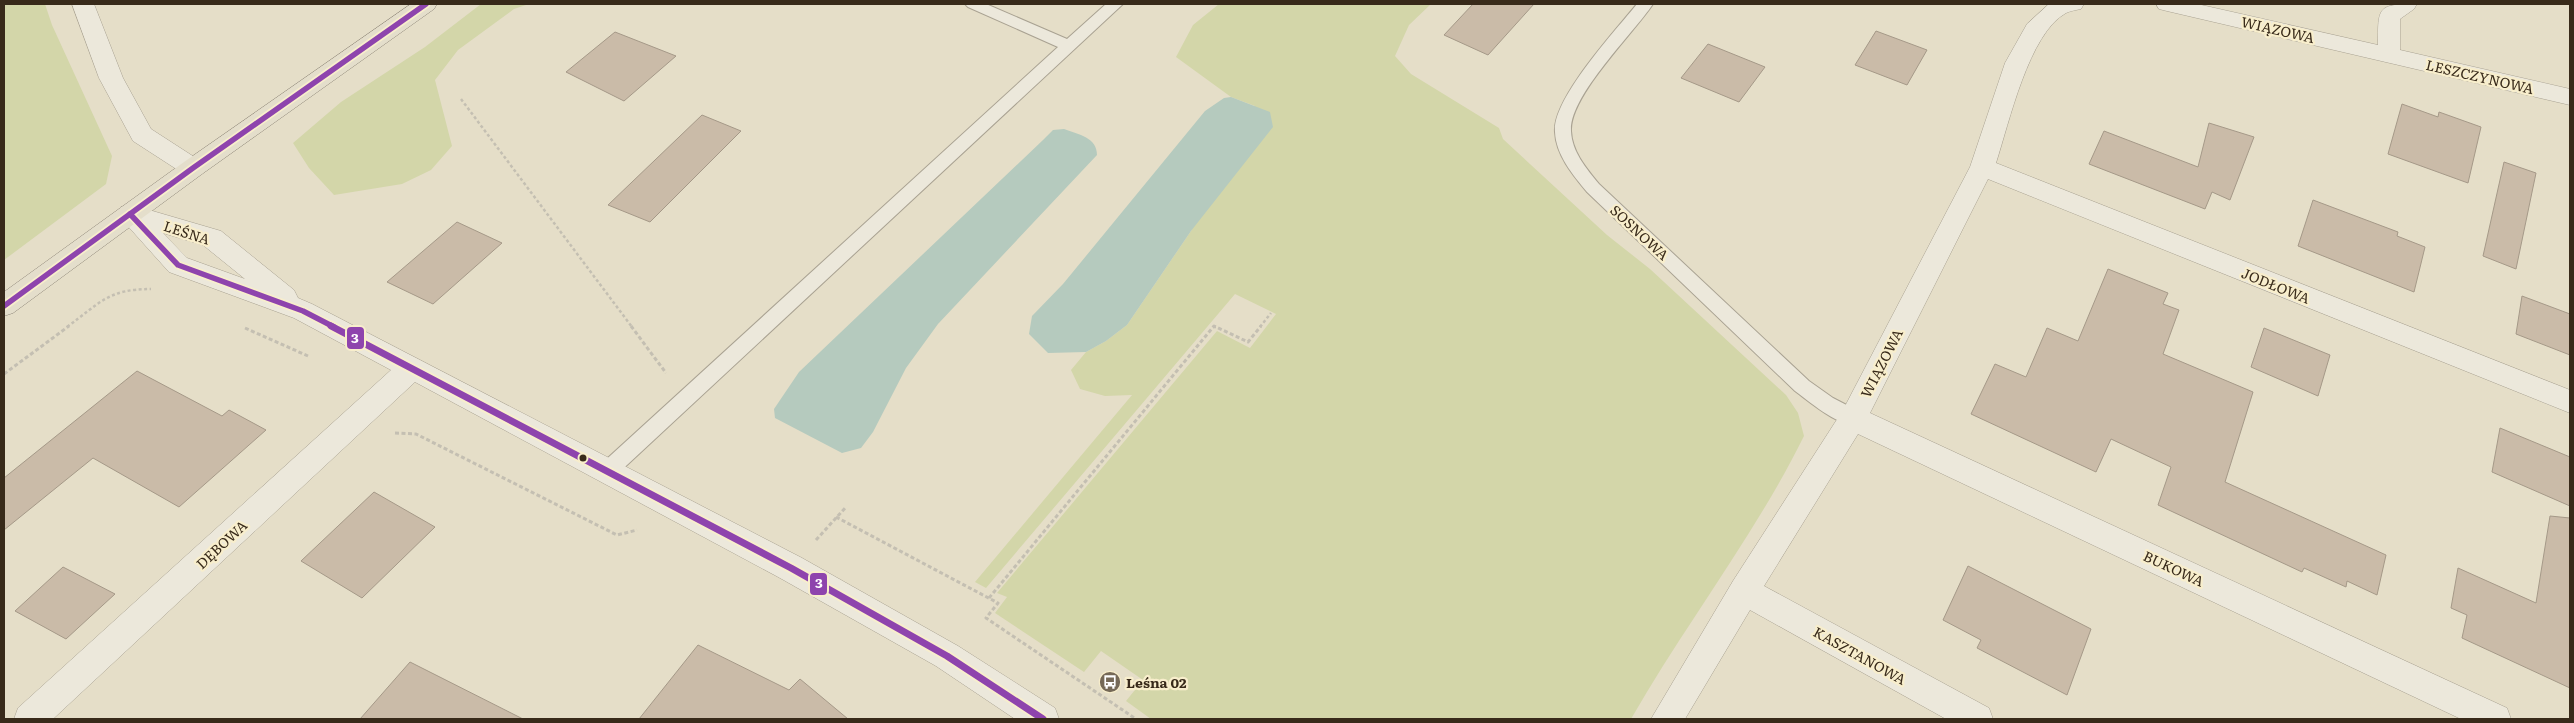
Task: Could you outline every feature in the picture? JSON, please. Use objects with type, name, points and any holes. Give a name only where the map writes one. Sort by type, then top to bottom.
[{"type":"main road","points":[[4,306],[193,168],[426,4]]},
{"type":"street","points":[[83,4],[111,78],[142,135],[193,168]]},
{"type":"street","name":"WIĄZOWA","points":[[1667,719],[1744,591],[1853,418],[1982,167],[2017,63],[2035,29],[2059,7],[2073,4]]},
{"type":"street","name":"WIĄZOWA","points":[[2167,4],[2389,55]]},
{"type":"street","points":[[2389,55],[2390,16],[2406,4]]},
{"type":"street","name":"LESZCZYNOWA","points":[[2389,55],[2570,96]]},
{"type":"street","name":"JODŁOWA","points":[[1982,167],[2570,402]]},
{"type":"street","name":"LEŚNA","points":[[130,214],[178,265],[303,311],[412,368],[791,568],[948,656],[1043,719]]},
{"type":"street","name":"LEŚNA","points":[[130,214],[212,238],[303,311]]},
{"type":"street","name":"DĘBOWA","points":[[30,719],[412,368]]},
{"type":"street","name":"BUKOWA","points":[[1853,418],[2495,719]]},
{"type":"street","name":"KASZTANOWA","points":[[1744,591],[1977,719]]},
{"type":"lane","points":[[973,4],[1069,46]]},
{"type":"lane","points":[[606,472],[1115,4]]},
{"type":"lane","name":"SOSNOWA","points":[[1645,4],[1573,98],[1563,120],[1566,144],[1573,164],[1593,188],[1802,386],[1826,404],[1853,418]]},
{"type":"path","points":[[461,99],[663,370],[689,397]]},
{"type":"path","points":[[4,374],[113,293],[128,289],[154,290]]},
{"type":"path","points":[[989,598],[1214,326],[1248,342],[1271,313]]},
{"type":"path","points":[[241,327],[314,358]]},
{"type":"path","points":[[387,433],[416,434],[617,535],[640,529]]},
{"type":"path","points":[[836,518],[998,603],[986,618],[1136,719]]},
{"type":"green space","points":[[4,4],[45,4],[52,25],[112,156],[106,184],[4,260]]},
{"type":"green space","points":[[481,4],[529,4],[514,9],[458,50],[435,80],[452,146],[431,170],[402,184],[334,195],[309,168],[293,143],[341,102],[425,47]]},
{"type":"green space","points":[[1219,4],[1431,4],[1409,25],[1395,56],[1411,74],[1499,128],[1503,139],[1607,235],[1650,269],[1786,395],[1798,413],[1804,436],[1785,473],[1631,719],[1151,719],[1126,701],[1143,680],[1101,651],[1084,672],[995,613],[1007,597],[997,593],[1217,331],[1250,348],[1276,314],[1235,294],[986,588],[975,582],[1132,395],[1105,396],[1080,389],[1071,370],[1086,352],[1106,341],[1127,325],[1191,231],[1255,106],[1231,97],[1176,57],[1193,25]]},
{"type":"shaded area","points":[[1231,97],[1270,112],[1273,127],[1191,231],[1127,325],[1106,341],[1086,352],[1048,353],[1029,334],[1032,316],[1063,284],[1205,111],[1224,98]]},
{"type":"shaded area","points":[[1064,129],[1091,140],[1097,155],[938,324],[906,368],[873,432],[861,448],[842,453],[775,418],[774,409],[799,372],[1053,130]]},
{"type":"building","points":[[1473,4],[1534,4],[1488,55],[1444,35]]},
{"type":"building","points":[[1876,31],[1927,50],[1907,85],[1855,65]]},
{"type":"building","points":[[615,32],[676,56],[624,101],[566,72]]},
{"type":"building","points":[[1708,44],[1765,67],[1739,102],[1681,78]]},
{"type":"building","points":[[2402,104],[2438,117],[2439,112],[2481,127],[2468,183],[2388,154]]},
{"type":"building","points":[[702,115],[741,131],[650,222],[608,205]]},
{"type":"building","points":[[2209,123],[2254,137],[2230,200],[2212,192],[2205,209],[2089,164],[2104,131],[2198,167]]},
{"type":"building","points":[[2504,162],[2536,173],[2516,269],[2483,256]]},
{"type":"building","points":[[2313,200],[2398,232],[2397,236],[2425,247],[2414,292],[2298,246]]},
{"type":"building","points":[[457,222],[502,243],[433,304],[387,282]]},
{"type":"building","points":[[2108,269],[2168,293],[2163,304],[2179,310],[2163,354],[2253,392],[2225,482],[2386,555],[2377,595],[2347,581],[2346,587],[2304,568],[2302,572],[2158,505],[2171,467],[2111,439],[2096,472],[1971,414],[1995,364],[2026,377],[2047,328],[2078,341]]},
{"type":"building","points":[[2522,296],[2570,314],[2570,355],[2516,334]]},
{"type":"building","points":[[2264,328],[2330,355],[2318,396],[2251,367]]},
{"type":"building","points":[[137,371],[222,416],[229,410],[266,430],[179,507],[93,458],[4,530],[4,478]]},
{"type":"building","points":[[2500,428],[2570,457],[2570,506],[2492,472]]},
{"type":"building","points":[[374,492],[435,527],[362,598],[301,561]]},
{"type":"building","points":[[2550,516],[2570,518],[2570,688],[2462,638],[2467,615],[2451,608],[2458,568],[2536,603]]},
{"type":"building","points":[[1968,566],[2091,629],[2067,695],[1977,648],[1981,640],[1943,620]]},
{"type":"building","points":[[63,567],[115,594],[66,639],[15,611]]},
{"type":"building","points":[[698,645],[789,690],[800,679],[848,719],[639,719]]},
{"type":"building","points":[[410,662],[523,719],[360,719]]},
{"type":"transit line","name":"3","points":[[4,306],[193,168],[426,4]]},
{"type":"transit line","name":"3","points":[[130,214],[178,265],[303,311],[412,368],[791,568],[947,656],[1043,719]]},
{"type":"place","name":"Leśna 02","points":[[1110,682]]}]
